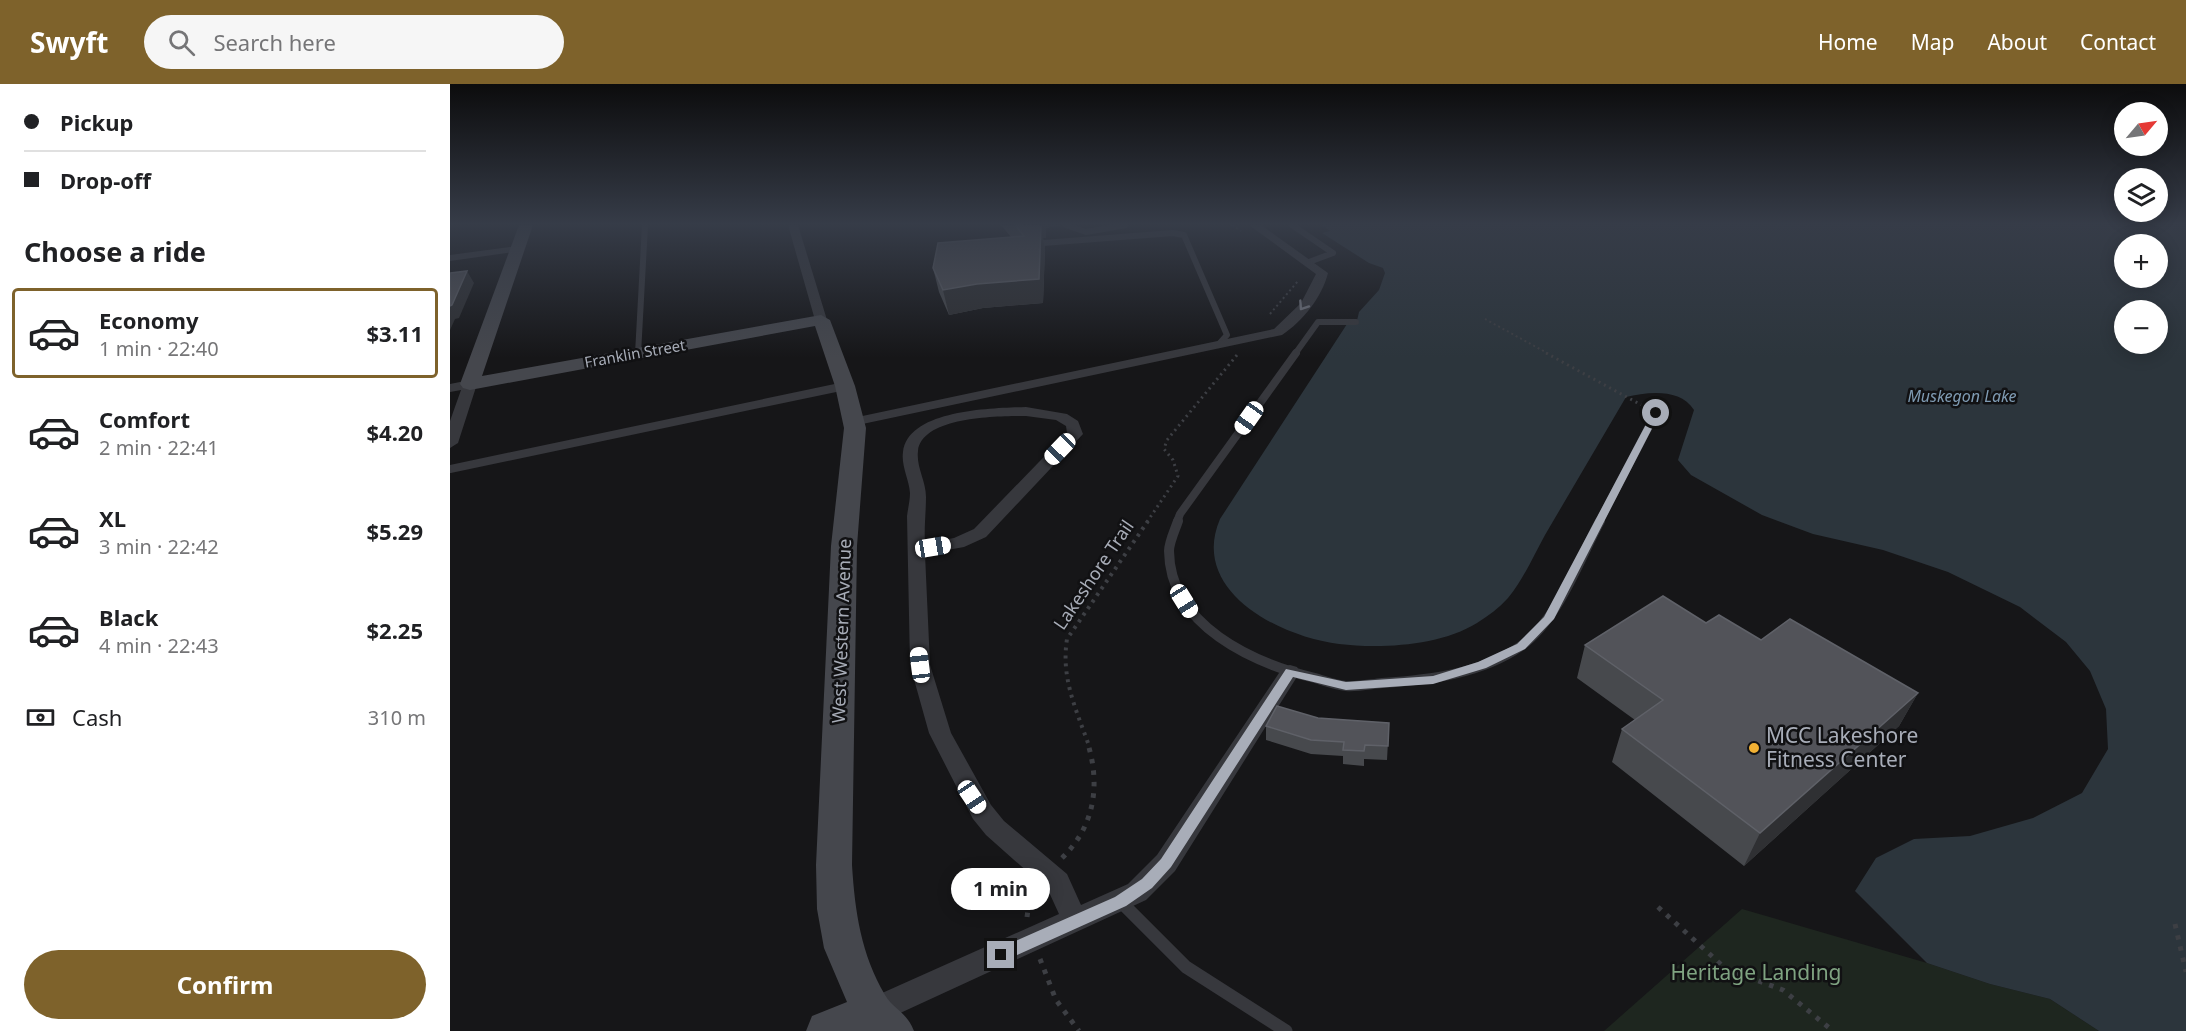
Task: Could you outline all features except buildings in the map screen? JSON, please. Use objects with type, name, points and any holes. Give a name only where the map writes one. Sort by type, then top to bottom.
[{"type":"street","points":[[450,443],[510,269]]},
{"type":"street","name":"West Western Avenue","points":[[806,269],[821,320],[845,386],[855,428],[844,546],[834,865],[836,909],[843,948],[882,1022]]},
{"type":"street","points":[[853,422],[1278,332],[1293,322],[1322,276],[1319,269]]},
{"type":"street","name":"Franklin Street","points":[[450,388],[821,320]]},
{"type":"street","points":[[916,550],[958,543],[980,533],[1075,434],[1073,424],[1054,415],[1017,411],[947,421],[933,424],[921,432],[910,448],[919,496],[915,516],[916,550],[920,665],[940,733],[982,812],[995,828],[1048,871],[1064,891],[1076,921]]},
{"type":"street","points":[[827,1031],[882,1022],[1034,940],[1120,901],[1147,884],[1166,863],[1290,672]]},
{"type":"lane","points":[[638,354],[643,269]]},
{"type":"lane","points":[[1199,269],[1227,335],[1225,340],[1218,345]]},
{"type":"lane","points":[[1356,322],[1324,320],[1318,322],[1180,514],[1169,550],[1177,589],[1192,613],[1218,636],[1250,656],[1290,672],[1346,686],[1433,680],[1482,665],[1521,646],[1549,619],[1656,413]]},
{"type":"lane","points":[[450,469],[845,386]]},
{"type":"lane","points":[[1120,901],[1185,967],[1286,1031]]},
{"type":"path","name":"Lakeshore Trail","points":[[1080,1031],[1056,1000],[1027,916],[1030,896],[1048,871],[1072,848],[1086,826],[1097,795],[1096,768],[1089,738],[1069,692],[1065,676],[1063,659],[1067,639],[1178,476],[1173,460],[1164,449],[1167,440],[1299,279],[1299,274]]},
{"type":"path","points":[[1485,319],[1656,413]]},
{"type":"path","points":[[1659,908],[1726,969],[1784,990],[1833,1031]]},
{"type":"path","points":[[2175,924],[2186,972]]},
{"type":"green space","name":"Heritage Landing","points":[[1742,909],[1927,963],[1990,984],[2050,999],[2099,1031],[1604,1031]]},
{"type":"water","name":"Muskegon Lake","points":[[1383,269],[2114,269],[2114,288],[2168,288],[2168,269],[2186,269],[2186,1031],[2099,1031],[2050,999],[1990,984],[1927,963],[1855,891],[1876,858],[1914,839],[1970,836],[2033,818],[2082,793],[2108,749],[2106,709],[2090,671],[2066,642],[2020,607],[1948,572],[1883,550],[1813,534],[1762,515],[1691,475],[1678,460],[1694,410],[1681,398],[1663,393],[1626,397],[1513,591],[1493,612],[1462,631],[1446,637],[1410,644],[1373,646],[1339,644],[1291,632],[1246,606],[1228,588],[1217,568],[1214,545],[1220,519],[1347,324],[1356,325],[1359,312],[1379,290],[1385,273]]},
{"type":"place","name":"MCC Lakeshore Fitness Center","points":[[1754,748]]},
{"type":"route","points":[[1001,955],[1120,901],[1147,884],[1166,863],[1290,672],[1346,686],[1433,680],[1482,665],[1521,646],[1549,619],[1656,413]]}]
